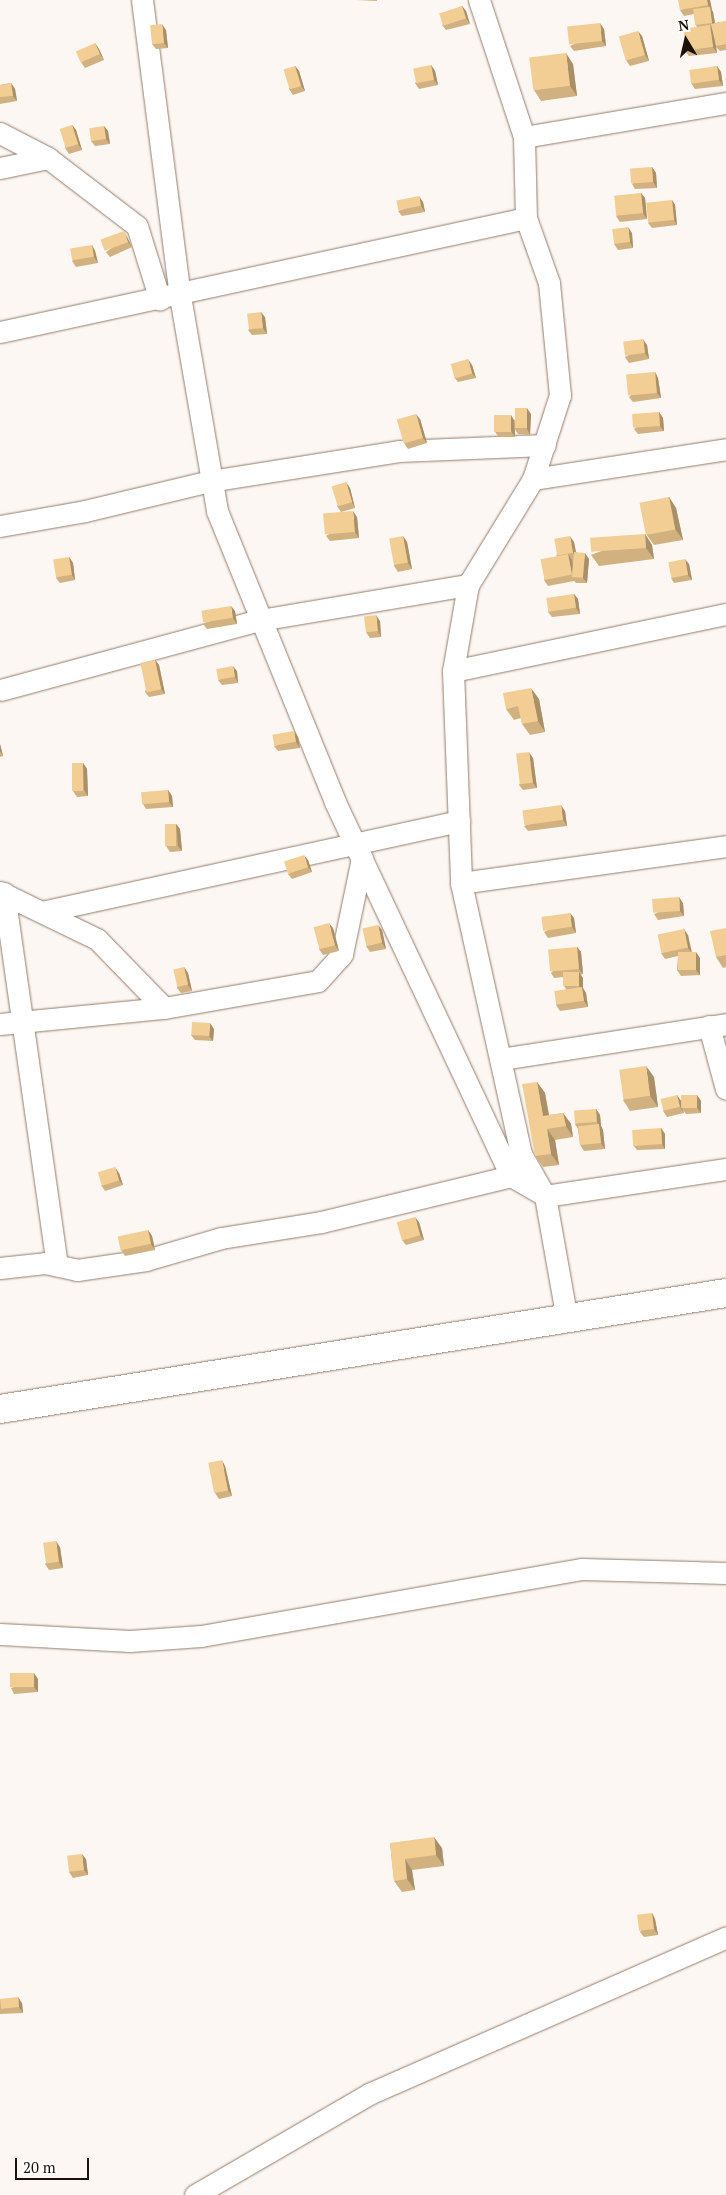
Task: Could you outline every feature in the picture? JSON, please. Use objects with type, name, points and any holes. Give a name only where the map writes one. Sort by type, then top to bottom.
[{"type":"main road","points":[[0,1409],[726,1293]]},
{"type":"street","points":[[142,0],[170,298],[210,481],[260,620],[358,850],[511,1176],[545,1196],[726,1169]]},
{"type":"street","points":[[479,0],[524,136],[526,218],[549,283],[560,394],[533,479],[468,585],[453,671],[461,883],[521,1154],[545,1196],[566,1319]]},
{"type":"street","points":[[524,136],[726,104]]},
{"type":"street","points":[[0,133],[48,158],[137,226],[170,298]]},
{"type":"street","points":[[0,168],[48,158]]},
{"type":"street","points":[[0,332],[170,298],[526,218]]},
{"type":"street","points":[[0,526],[85,511],[210,481],[419,448],[545,445]]},
{"type":"street","points":[[533,479],[726,449]]},
{"type":"street","points":[[0,690],[260,620],[468,585]]},
{"type":"street","points":[[453,671],[726,614]]},
{"type":"street","points":[[46,912],[358,850],[459,821]]},
{"type":"street","points":[[461,883],[726,846]]},
{"type":"street","points":[[10,1022],[164,1008],[298,988],[328,974],[342,954],[358,850]]},
{"type":"street","points":[[57,1265],[10,1022],[2,893],[46,912],[97,939],[164,1008]]},
{"type":"street","points":[[501,1059],[717,1025],[726,1089]]},
{"type":"street","points":[[0,1268],[57,1265],[77,1270],[146,1260],[221,1238],[322,1222],[511,1176]]},
{"type":"street","points":[[0,1634],[130,1642],[201,1636],[582,1569],[726,1572]]},
{"type":"street","points":[[195,2195],[369,2094],[726,1936]]},
{"type":"building","points":[[678,0],[707,0],[708,5],[680,10]]},
{"type":"building","points":[[462,6],[466,18],[443,26],[439,13]]},
{"type":"building","points":[[710,7],[712,23],[695,25],[693,9]]},
{"type":"building","points":[[726,21],[726,44],[716,46],[711,24]]},
{"type":"building","points":[[600,23],[602,41],[569,44],[567,26]]},
{"type":"building","points":[[162,24],[164,43],[152,44],[150,25]]},
{"type":"building","points":[[710,25],[713,47],[686,51],[683,29]]},
{"type":"building","points":[[638,31],[645,55],[626,61],[619,37]]},
{"type":"building","points":[[95,43],[100,54],[81,63],[76,52]]},
{"type":"building","points":[[566,53],[570,86],[533,90],[529,58]]},
{"type":"building","points":[[431,65],[434,80],[416,83],[413,68]]},
{"type":"building","points":[[295,66],[301,86],[290,90],[284,70]]},
{"type":"building","points":[[717,66],[719,80],[691,84],[689,70]]},
{"type":"building","points":[[11,83],[13,96],[0,97],[0,85]]},
{"type":"building","points":[[72,125],[78,144],[66,148],[60,129]]},
{"type":"building","points":[[104,126],[106,139],[91,141],[89,128]]},
{"type":"building","points":[[652,167],[653,182],[631,183],[630,169]]},
{"type":"building","points":[[641,193],[643,213],[616,216],[614,196]]},
{"type":"building","points":[[419,196],[421,206],[398,210],[396,200]]},
{"type":"building","points":[[672,200],[674,220],[648,223],[646,203]]},
{"type":"building","points":[[628,227],[630,242],[614,244],[612,229]]},
{"type":"building","points":[[124,231],[128,242],[105,251],[101,240]]},
{"type":"building","points":[[92,245],[94,257],[72,260],[70,248]]},
{"type":"building","points":[[261,312],[263,328],[249,330],[247,314]]},
{"type":"building","points":[[643,339],[645,353],[625,356],[623,342]]},
{"type":"building","points":[[468,359],[472,373],[455,378],[451,364]]},
{"type":"building","points":[[655,372],[657,393],[628,395],[626,375]]},
{"type":"building","points":[[515,408],[527,408],[527,428],[515,428]]},
{"type":"building","points":[[659,412],[660,426],[633,428],[632,414]]},
{"type":"building","points":[[416,414],[423,438],[404,444],[397,420]]},
{"type":"building","points":[[494,415],[511,415],[511,432],[494,432]]},
{"type":"building","points":[[346,482],[352,502],[338,506],[332,486]]},
{"type":"building","points":[[669,497],[675,529],[646,535],[640,503]]},
{"type":"building","points":[[353,511],[355,532],[325,535],[323,514]]},
{"type":"building","points":[[645,534],[646,548],[591,552],[590,538]]},
{"type":"building","points":[[403,536],[408,563],[394,565],[389,538]]},
{"type":"building","points":[[570,536],[573,553],[557,556],[554,539]]},
{"type":"building","points":[[574,552],[585,553],[583,578],[572,577]]},
{"type":"building","points":[[568,554],[572,575],[545,580],[541,559]]},
{"type":"building","points":[[69,557],[72,575],[56,577],[53,560]]},
{"type":"building","points":[[685,559],[688,575],[671,578],[668,562]]},
{"type":"building","points":[[574,594],[576,608],[548,612],[546,598]]},
{"type":"building","points":[[231,606],[233,618],[203,623],[201,611]]},
{"type":"building","points":[[376,615],[378,631],[366,632],[364,616]]},
{"type":"building","points":[[155,660],[161,689],[147,692],[140,663]]},
{"type":"building","points":[[233,666],[235,677],[218,680],[216,669]]},
{"type":"building","points":[[531,688],[538,721],[522,724],[518,706],[506,709],[503,693]]},
{"type":"building","points":[[294,731],[296,742],[274,746],[272,735]]},
{"type":"building","points":[[529,752],[533,783],[520,784],[516,754]]},
{"type":"building","points":[[72,763],[83,763],[83,791],[72,791]]},
{"type":"building","points":[[168,790],[169,802],[142,804],[141,792]]},
{"type":"building","points":[[561,805],[563,820],[524,825],[522,810]]},
{"type":"building","points":[[165,824],[176,824],[176,846],[165,846]]},
{"type":"building","points":[[304,855],[308,867],[288,874],[284,861]]},
{"type":"building","points":[[679,897],[680,911],[653,913],[652,899]]},
{"type":"building","points":[[570,913],[572,927],[543,931],[541,917]]},
{"type":"building","points":[[329,923],[335,945],[319,949],[314,927]]},
{"type":"building","points":[[378,925],[382,943],[366,946],[362,929]]},
{"type":"building","points":[[726,928],[726,955],[716,957],[710,931]]},
{"type":"building","points":[[684,929],[688,948],[662,953],[658,935]]},
{"type":"building","points":[[577,947],[579,969],[550,971],[548,950]]},
{"type":"building","points":[[678,952],[696,952],[696,970],[678,970]]},
{"type":"building","points":[[184,967],[188,985],[177,987],[173,969]]},
{"type":"building","points":[[563,972],[579,972],[579,986],[563,986]]},
{"type":"building","points":[[582,987],[584,1001],[556,1005],[554,991]]},
{"type":"building","points":[[192,1022],[210,1023],[209,1036],[191,1035]]},
{"type":"building","points":[[646,1066],[650,1096],[623,1099],[619,1070]]},
{"type":"building","points":[[537,1082],[543,1116],[563,1113],[566,1126],[547,1129],[551,1154],[535,1156],[522,1084]]},
{"type":"building","points":[[677,1095],[680,1107],[663,1111],[661,1099]]},
{"type":"building","points":[[681,1095],[697,1095],[697,1108],[681,1108]]},
{"type":"building","points":[[596,1109],[597,1122],[575,1124],[574,1111]]},
{"type":"building","points":[[599,1124],[601,1143],[580,1145],[578,1126]]},
{"type":"building","points":[[661,1128],[662,1144],[633,1146],[632,1130]]},
{"type":"building","points":[[115,1167],[119,1180],[102,1186],[98,1172]]},
{"type":"building","points":[[415,1217],[420,1235],[402,1241],[397,1222]]},
{"type":"building","points":[[148,1230],[151,1244],[121,1250],[118,1236]]},
{"type":"building","points":[[222,1460],[228,1490],[214,1493],[208,1463]]},
{"type":"building","points":[[56,1541],[59,1562],[46,1564],[43,1543]]},
{"type":"building","points":[[10,1673],[34,1673],[34,1687],[10,1687]]},
{"type":"building","points":[[434,1837],[436,1855],[405,1859],[407,1879],[394,1881],[390,1843]]},
{"type":"building","points":[[82,1854],[84,1870],[69,1872],[67,1856]]},
{"type":"building","points":[[652,1913],[654,1929],[639,1931],[637,1915]]},
{"type":"building","points":[[18,1997],[19,2007],[1,2009],[0,1999]]}]
